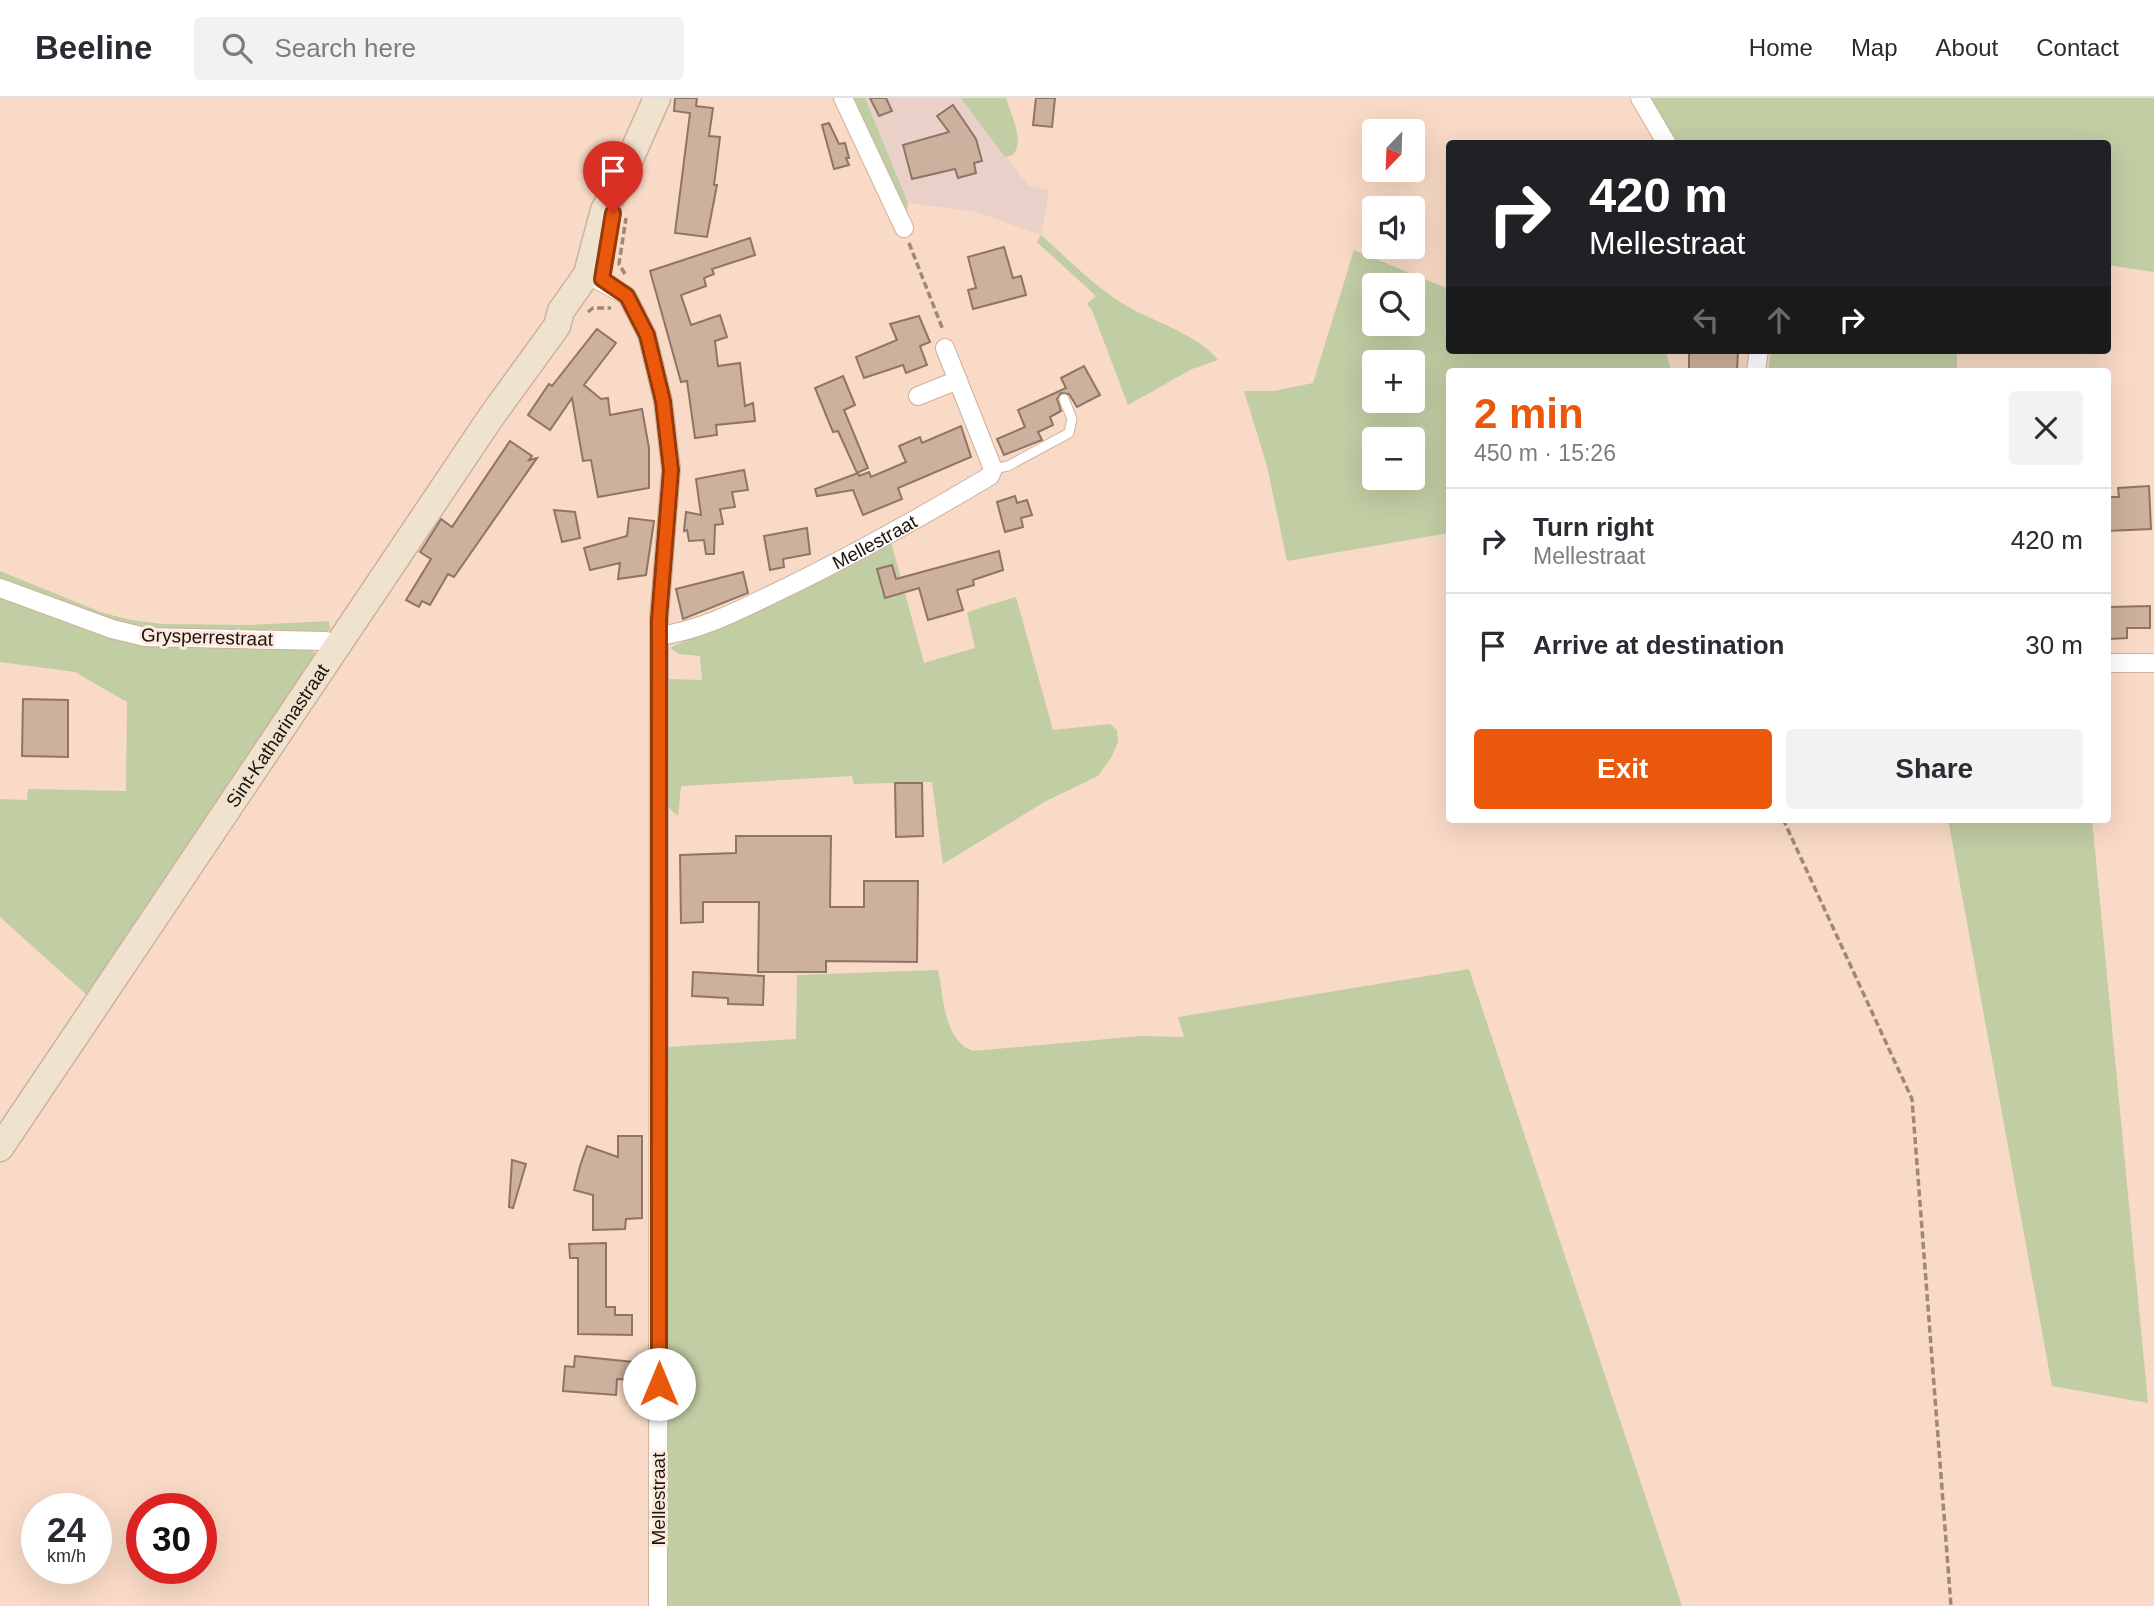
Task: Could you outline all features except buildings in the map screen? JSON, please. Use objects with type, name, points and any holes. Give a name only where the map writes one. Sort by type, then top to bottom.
[{"type":"street","points":[[595,276],[657,98]]},
{"type":"street","points":[[843,98],[904,228]]},
{"type":"street","points":[[1640,98],[1665,140]]},
{"type":"street","name":"Sint-Katharinastraat","points":[[0,1148],[498,406],[557,326],[572,318],[595,276]]},
{"type":"street","name":"Mellestraat","points":[[595,276],[627,296],[642,325],[663,401],[671,470],[659,636],[658,1606]]},
{"type":"street","points":[[945,348],[993,469]]},
{"type":"street","points":[[918,396],[958,380]]},
{"type":"street","name":"Mellestraat","points":[[659,636],[683,632],[735,612],[862,551],[990,476],[993,469]]},
{"type":"street","name":"Grysperrestraat","points":[[0,589],[112,629],[145,636],[326,641],[336,647]]},
{"type":"street","points":[[2111,663],[2154,663]]},
{"type":"lane","points":[[993,469],[1008,466],[1069,433],[1072,419],[1064,399]]},
{"type":"path","points":[[623,197],[620,264],[630,278]]},
{"type":"path","points":[[904,228],[948,342],[945,348]]},
{"type":"path","points":[[584,316],[593,308],[618,311]]},
{"type":"path","points":[[1785,823],[1912,1099],[1951,1606]]},
{"type":"shaded area","points":[[865,98],[961,98],[1029,186],[1049,190],[1041,235],[977,212],[908,203]]},
{"type":"green space","points":[[851,98],[865,98],[908,203],[907,211],[899,214]]},
{"type":"green space","points":[[961,98],[1006,98],[1018,142],[1013,155],[1005,157]]},
{"type":"green space","points":[[1649,98],[2154,98],[2154,272],[2111,266],[2111,140],[1675,140]]},
{"type":"green space","points":[[1041,235],[1109,295],[1197,342],[1218,360],[1192,369],[1128,405],[1092,310],[1087,304],[1096,296],[1037,242]]},
{"type":"green space","points":[[1354,250],[1362,253],[1362,259],[1376,259],[1410,273],[1362,273],[1362,336],[1425,336],[1425,279],[1446,288],[1446,354],[1667,354],[1670,368],[1446,368],[1446,534],[1287,561],[1267,466],[1244,391],[1274,391],[1313,383]]},
{"type":"green space","points":[[1770,354],[1957,354],[1957,368],[1768,368]]},
{"type":"green space","points":[[891,542],[924,663],[975,648],[967,612],[1016,597],[1053,730],[1110,724],[1117,730],[1118,742],[1098,776],[1046,801],[943,864],[932,782],[854,784],[852,776],[681,786],[678,816],[667,806],[668,679],[702,680],[700,656],[679,654],[670,648]]},
{"type":"green space","points":[[0,571],[103,613],[131,620],[162,624],[249,625],[329,621],[330,630],[316,633],[177,632],[123,627],[0,580]]},
{"type":"green space","points":[[0,597],[132,644],[312,648],[316,656],[88,996],[0,917],[0,799],[27,800],[28,789],[126,791],[127,702],[75,672],[0,662]]},
{"type":"green space","points":[[1949,823],[2092,823],[2148,1403],[2052,1386]]},
{"type":"green space","points":[[1469,969],[1682,1606],[666,1606],[667,1047],[796,1039],[797,975],[938,970],[950,1028],[963,1045],[973,1051],[1141,1036],[1184,1037],[1178,1017]]},
{"type":"route","points":[[613,213],[602,279],[627,296],[647,335],[663,401],[671,470],[659,619],[659,1384]]}]
